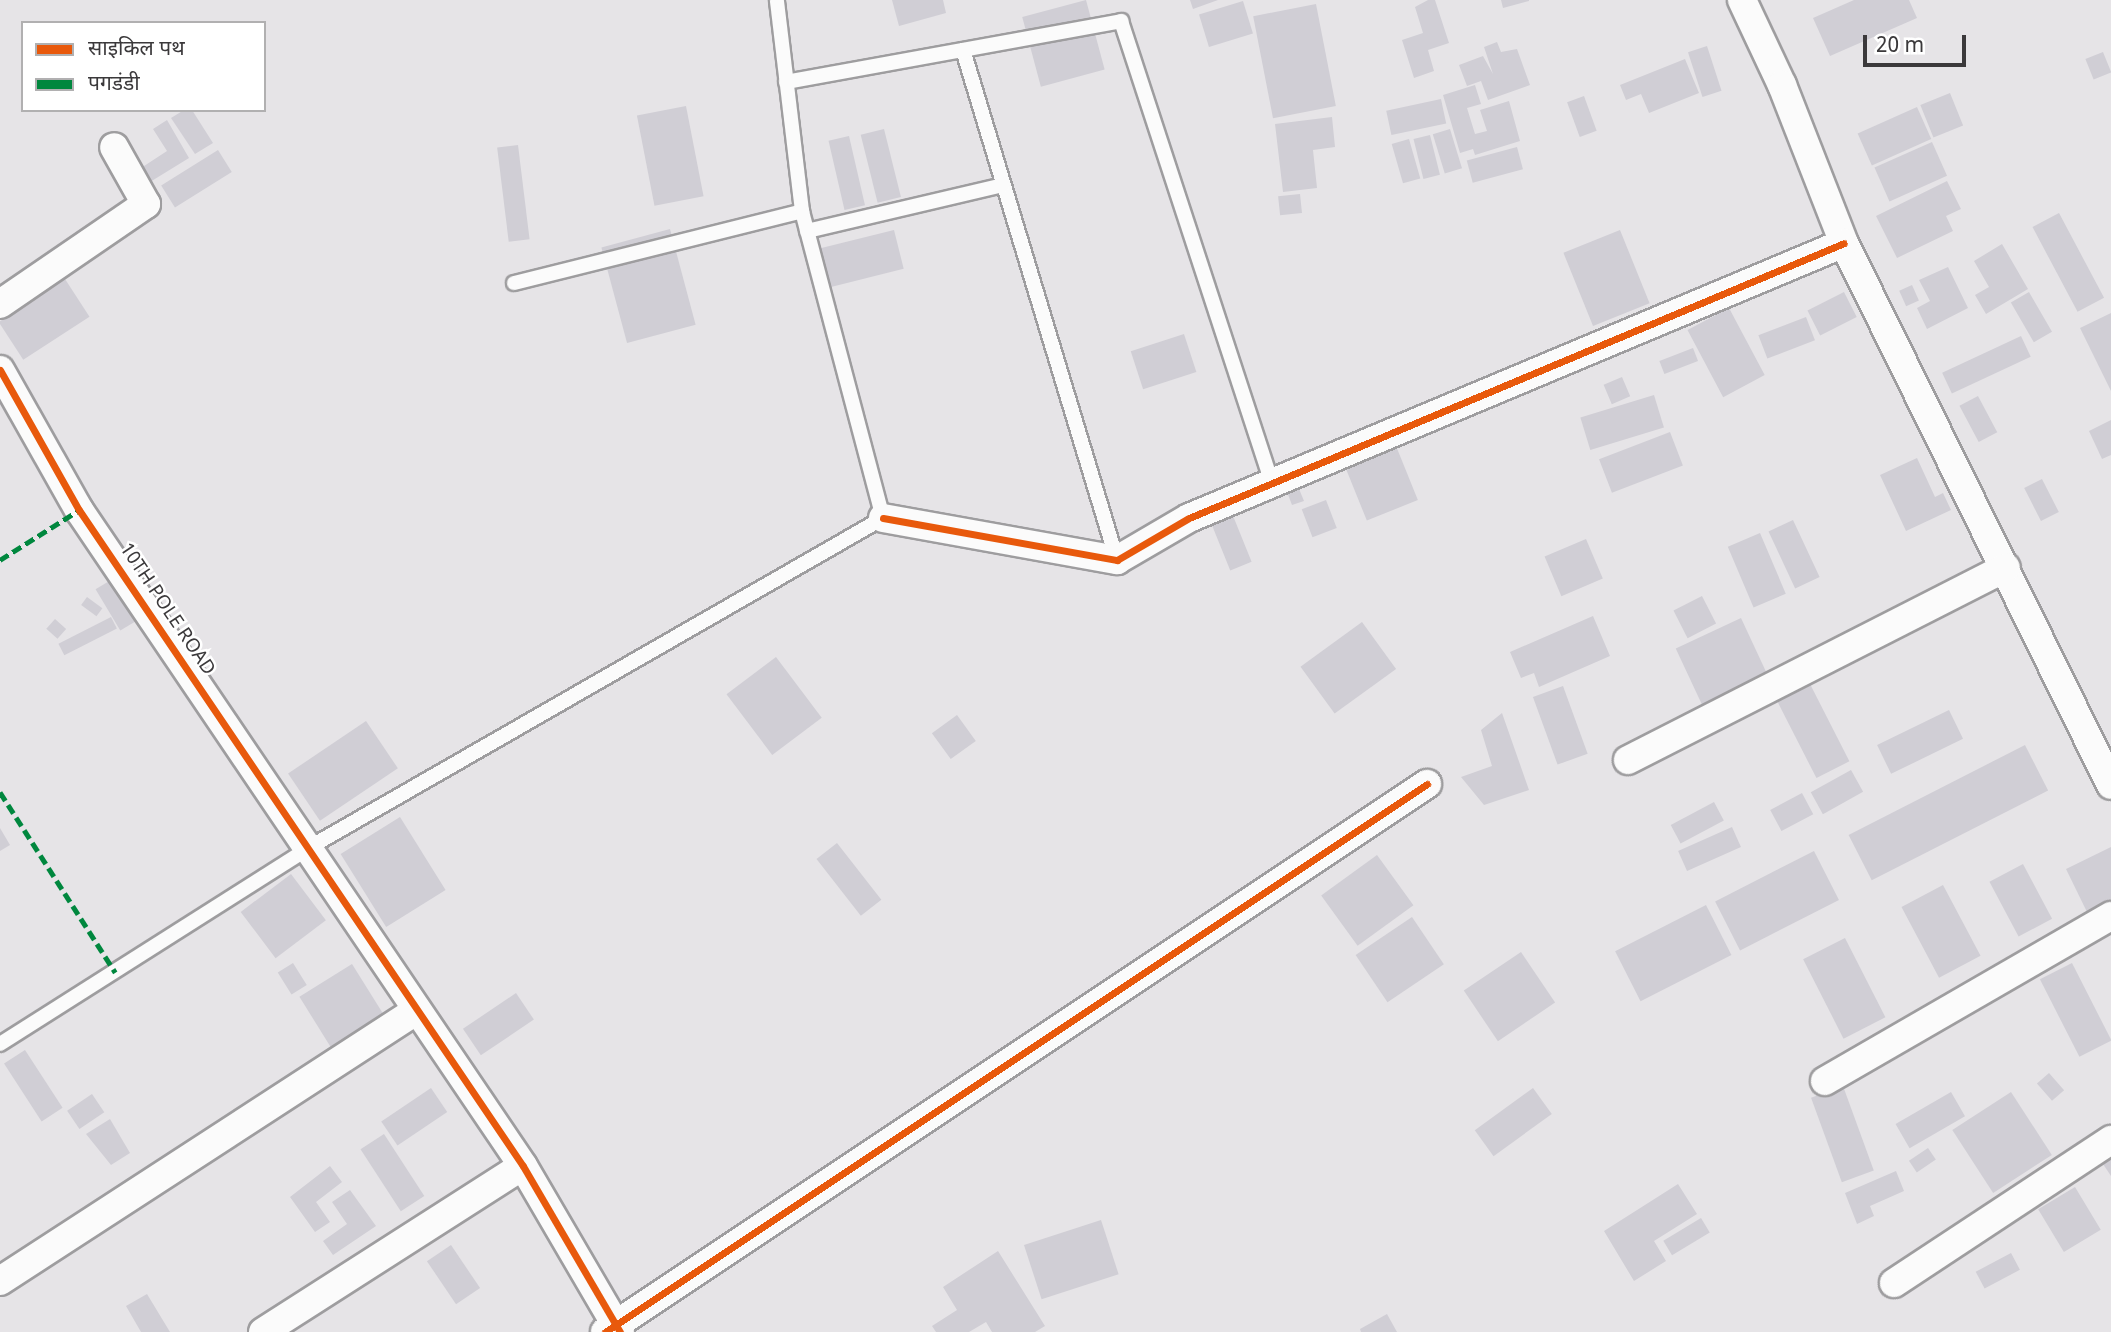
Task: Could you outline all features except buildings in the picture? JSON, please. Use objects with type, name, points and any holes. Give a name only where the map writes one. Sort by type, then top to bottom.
[{"type":"street","points":[[1742,0],[1782,85],[1844,243],[2006,567],[2111,785]]},
{"type":"street","points":[[0,304],[146,204],[114,147]]},
{"type":"street","points":[[883,518],[1116,560],[1189,518],[1844,243]]},
{"type":"street","name":"10TH POLE ROAD","points":[[0,370],[79,510],[310,847],[523,1166],[613,1330]]},
{"type":"street","points":[[1628,760],[2006,567]]},
{"type":"street","points":[[613,1330],[1427,784]]},
{"type":"street","points":[[1825,1081],[2111,916]]},
{"type":"street","points":[[0,1281],[417,1010]]},
{"type":"street","points":[[1894,1283],[2111,1140]]},
{"type":"street","points":[[263,1332],[523,1166]]},
{"type":"lane","points":[[0,1044],[310,847],[883,518],[802,211],[777,0]]},
{"type":"lane","points":[[786,82],[1121,21],[1272,484]]},
{"type":"lane","points":[[962,50],[1116,560]]},
{"type":"lane","points":[[807,231],[1003,185]]},
{"type":"lane","points":[[514,283],[802,211]]},
{"type":"marked path","points":[[0,560],[79,510]]},
{"type":"marked path","points":[[0,792],[115,972]]},
{"type":"cycle path","points":[[883,518],[1117,560],[1189,518],[1844,243]]},
{"type":"cycle path","points":[[0,370],[79,510],[523,1166],[620,1332]]},
{"type":"cycle path","points":[[605,1332],[1427,784]]}]
